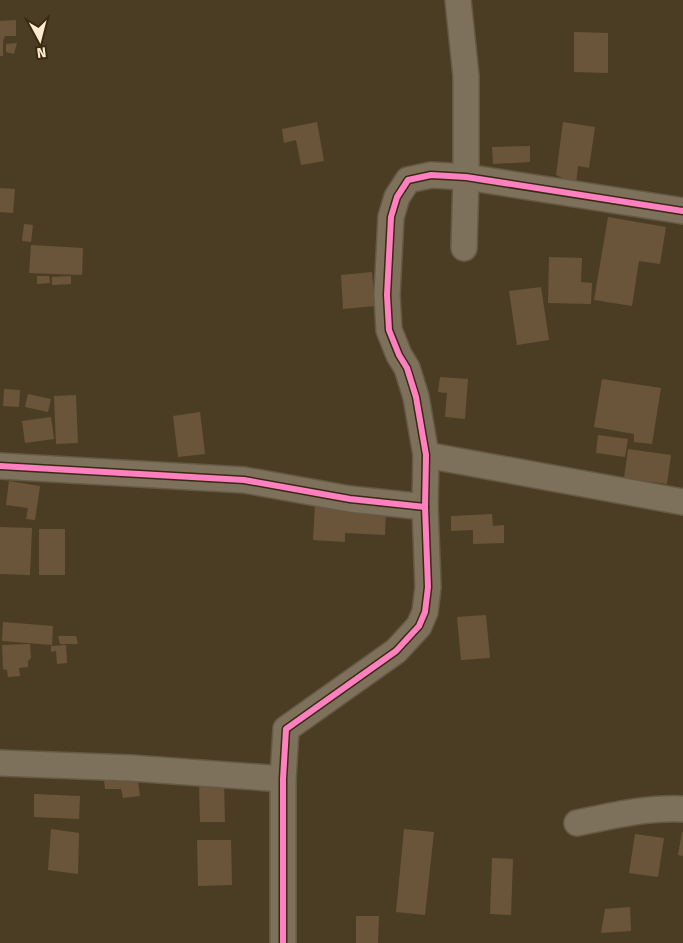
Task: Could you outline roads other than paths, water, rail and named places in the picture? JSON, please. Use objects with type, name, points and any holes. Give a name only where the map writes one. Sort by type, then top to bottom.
[{"type":"street","points":[[458,0],[466,76],[464,248]]},
{"type":"street","points":[[282,943],[283,779],[286,729],[396,651],[419,626],[425,612],[428,587],[425,507],[426,455],[416,397],[407,368],[399,355],[389,330],[387,295],[391,217],[397,196],[408,180],[431,175],[466,177],[683,212]]},
{"type":"street","points":[[426,455],[683,502]]},
{"type":"street","points":[[0,466],[244,480],[350,499],[425,507]]},
{"type":"street","points":[[0,763],[131,768],[283,779]]},
{"type":"street","points":[[577,823],[639,812],[683,809]]}]
